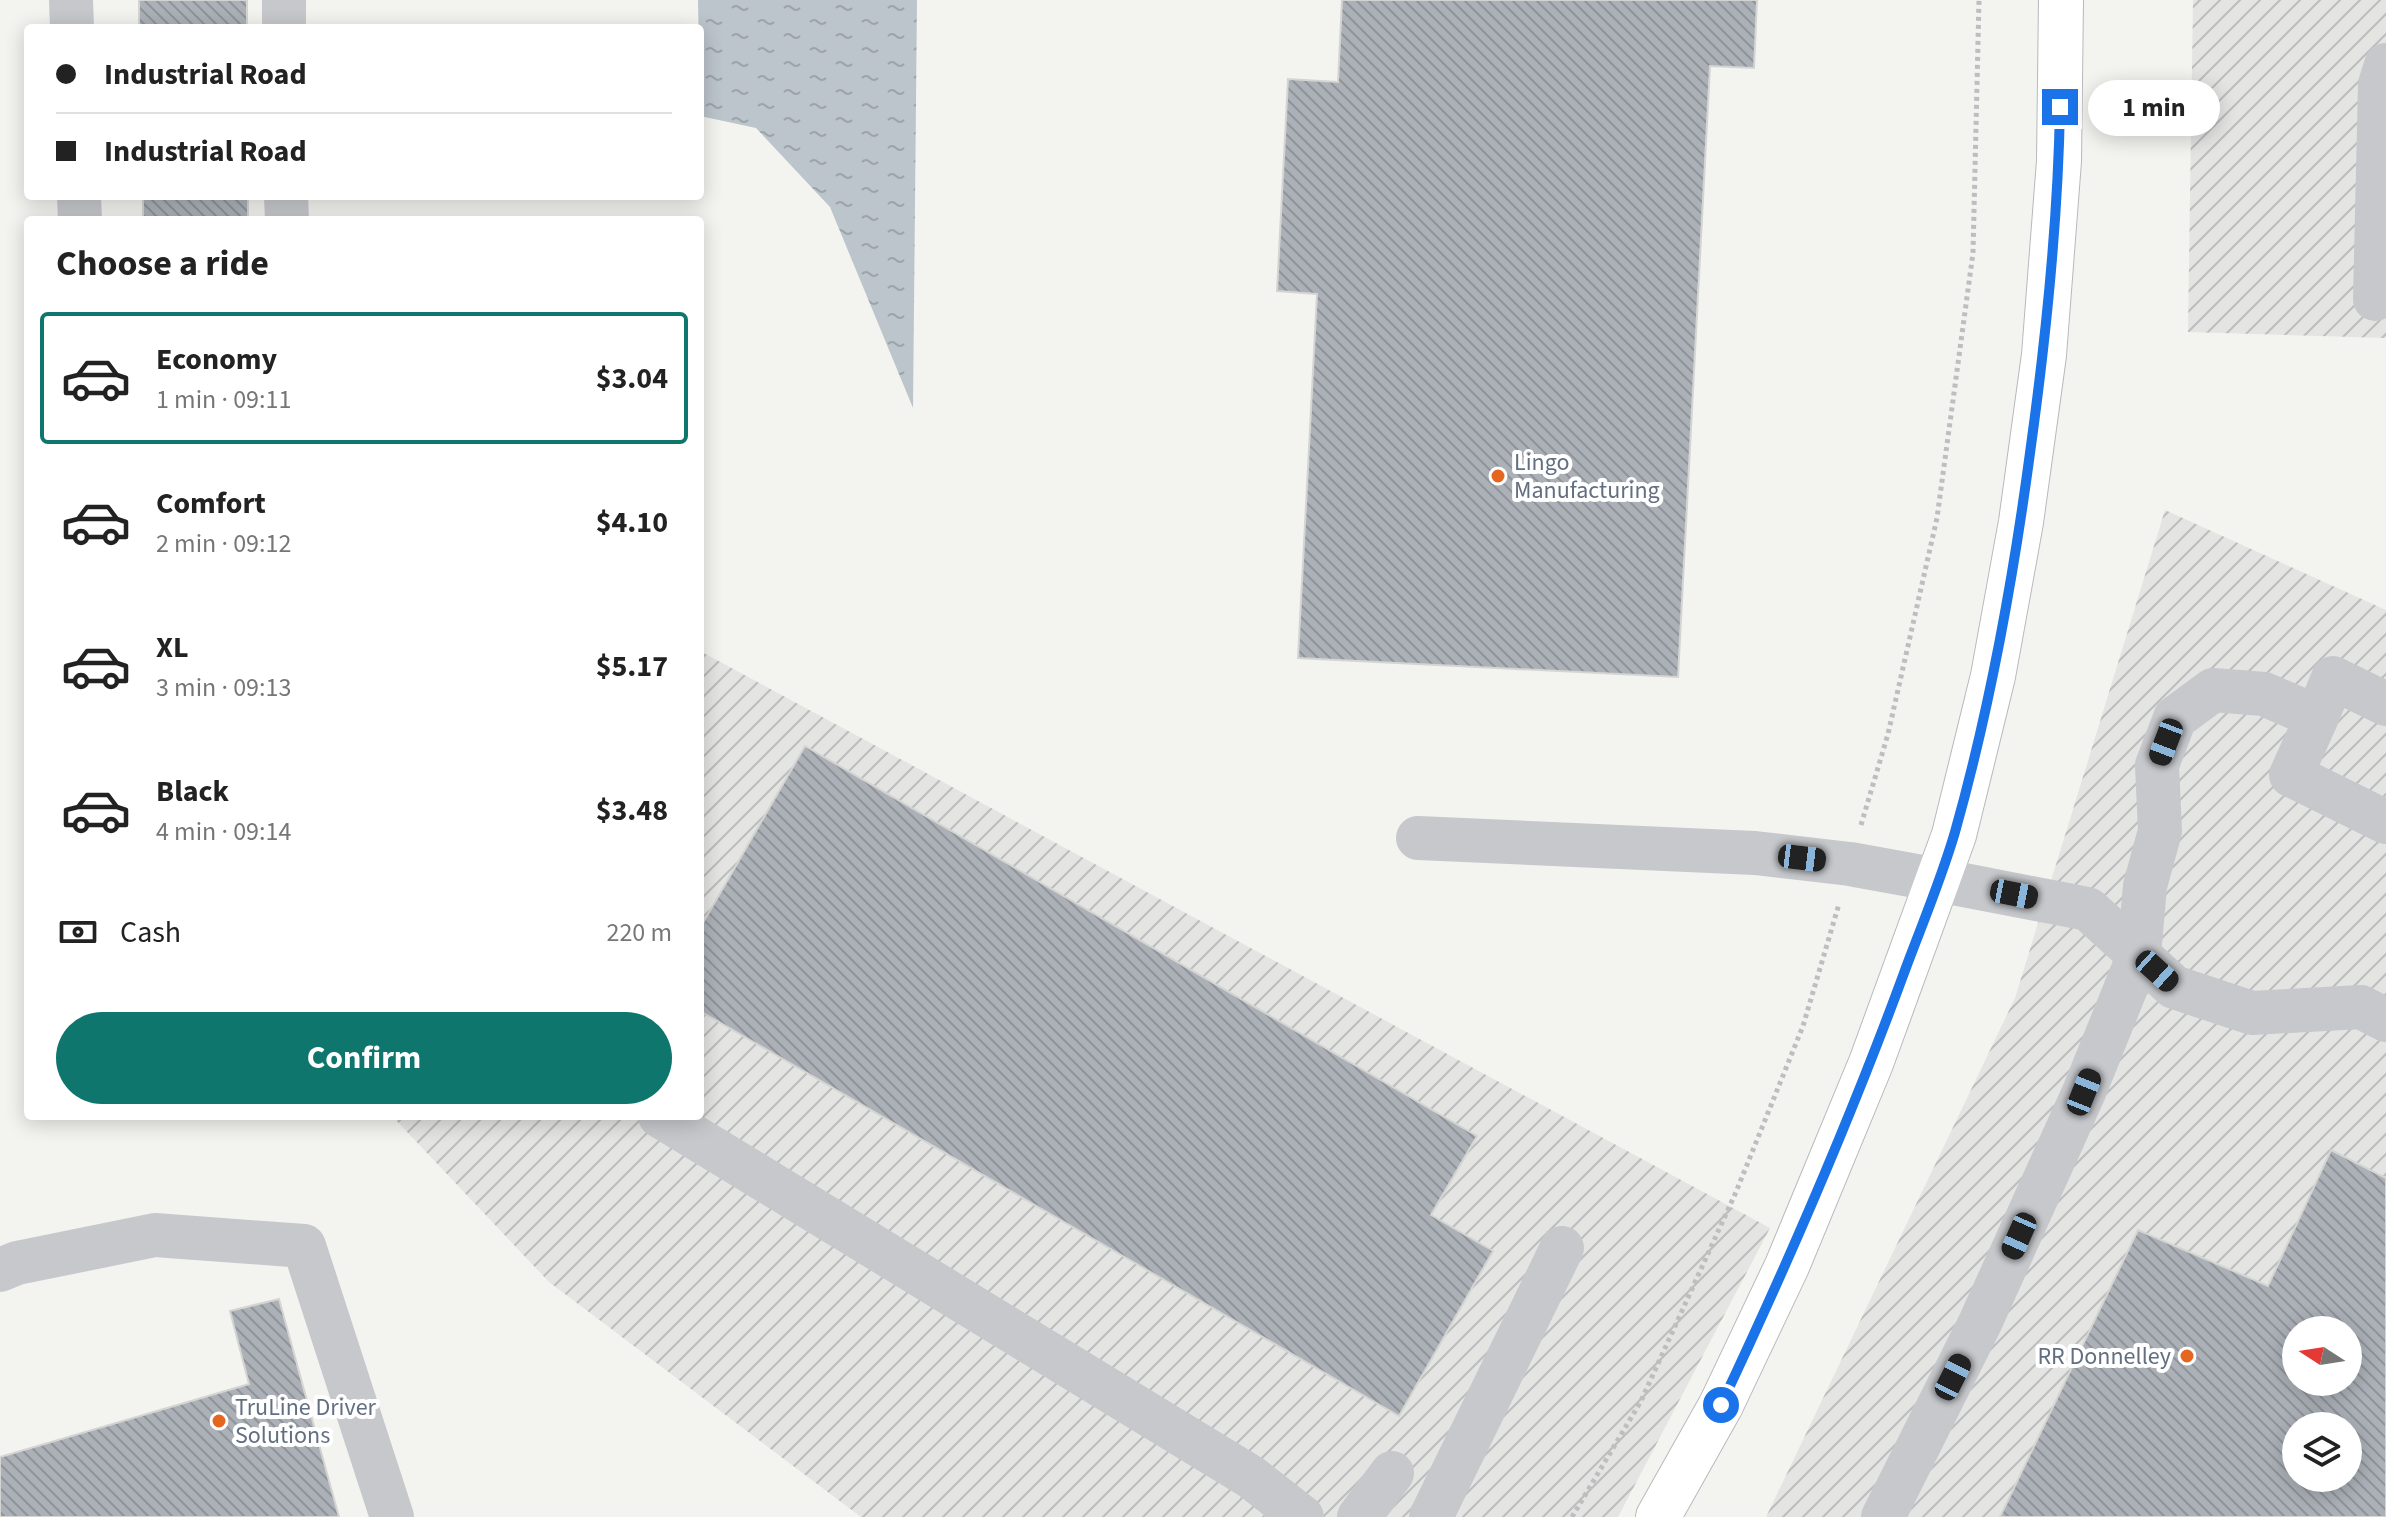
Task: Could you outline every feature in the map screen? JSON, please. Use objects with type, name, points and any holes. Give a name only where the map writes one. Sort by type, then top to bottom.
[{"type":"main road","points":[[1658,1517],[1721,1405],[1787,1266],[1871,1063],[1954,835],[1993,676],[2025,491],[2044,355],[2058,176],[2061,0]]},
{"type":"lane","points":[[71,0],[72,24]]},
{"type":"lane","points":[[284,0],[284,24]]},
{"type":"lane","points":[[2375,299],[2380,84],[2386,65]]},
{"type":"lane","points":[[2386,704],[2333,678],[2291,775],[2386,822]]},
{"type":"lane","points":[[1883,1517],[1986,1308],[2084,1092],[2139,955],[2145,886],[2160,831],[2157,765],[2175,718],[2213,690],[2264,694],[2317,717]]},
{"type":"lane","points":[[1418,838],[1755,853],[1850,864],[1938,880],[2088,909],[2174,987],[2252,1013],[2361,1007],[2386,1020]]},
{"type":"lane","points":[[667,1120],[1251,1477],[1302,1517]]},
{"type":"lane","points":[[0,1270],[17,1263],[155,1235],[304,1246],[392,1517]]},
{"type":"lane","points":[[1431,1517],[1562,1248]]},
{"type":"lane","points":[[1359,1517],[1392,1473]]},
{"type":"path","points":[[1862,822],[1888,734],[1937,518],[1973,253],[1979,0]]},
{"type":"path","points":[[1572,1517],[1641,1401],[1736,1192],[1803,1026],[1833,925]]},
{"type":"shaded area","points":[[2193,0],[2386,0],[2386,338],[2188,332]]},
{"type":"shaded area","points":[[2165,510],[2386,610],[2386,1517],[1766,1517],[2015,998]]},
{"type":"shaded area","points":[[704,653],[1770,1228],[1618,1517],[861,1517],[549,1282],[396,1120],[704,1120]]},
{"type":"water","points":[[698,0],[917,0],[913,408],[830,207],[756,128],[704,117],[704,24],[698,24]]},
{"type":"building","points":[[139,0],[247,0],[247,24],[139,24]]},
{"type":"building","name":"Lingo Manufacturing","points":[[1342,0],[1757,0],[1754,68],[1710,66],[1678,677],[1298,658],[1317,294],[1277,291],[1288,79],[1338,82]]},
{"type":"building","points":[[143,200],[248,200],[248,216],[143,216]]},
{"type":"building","points":[[805,746],[1477,1136],[1431,1215],[1493,1251],[1399,1416],[704,1013],[704,921]]},
{"type":"building","name":"RR Donnelley","points":[[2331,1150],[2386,1178],[2386,1517],[2000,1517],[2138,1230],[2268,1286]]},
{"type":"building","name":"TruLine Driver Solutions","points":[[279,1299],[339,1517],[0,1517],[0,1457],[249,1384],[230,1311]]},
{"type":"place","name":"Lingo Manufacturing","points":[[1498,476]]},
{"type":"place","name":"RR Donnelley","points":[[2187,1356]]},
{"type":"place","name":"TruLine Driver Solutions","points":[[219,1421]]},
{"type":"route","points":[[1721,1405],[1787,1266],[1871,1063],[1954,835],[1993,676],[2021,522],[2044,355],[2059,161],[2060,107]]}]
